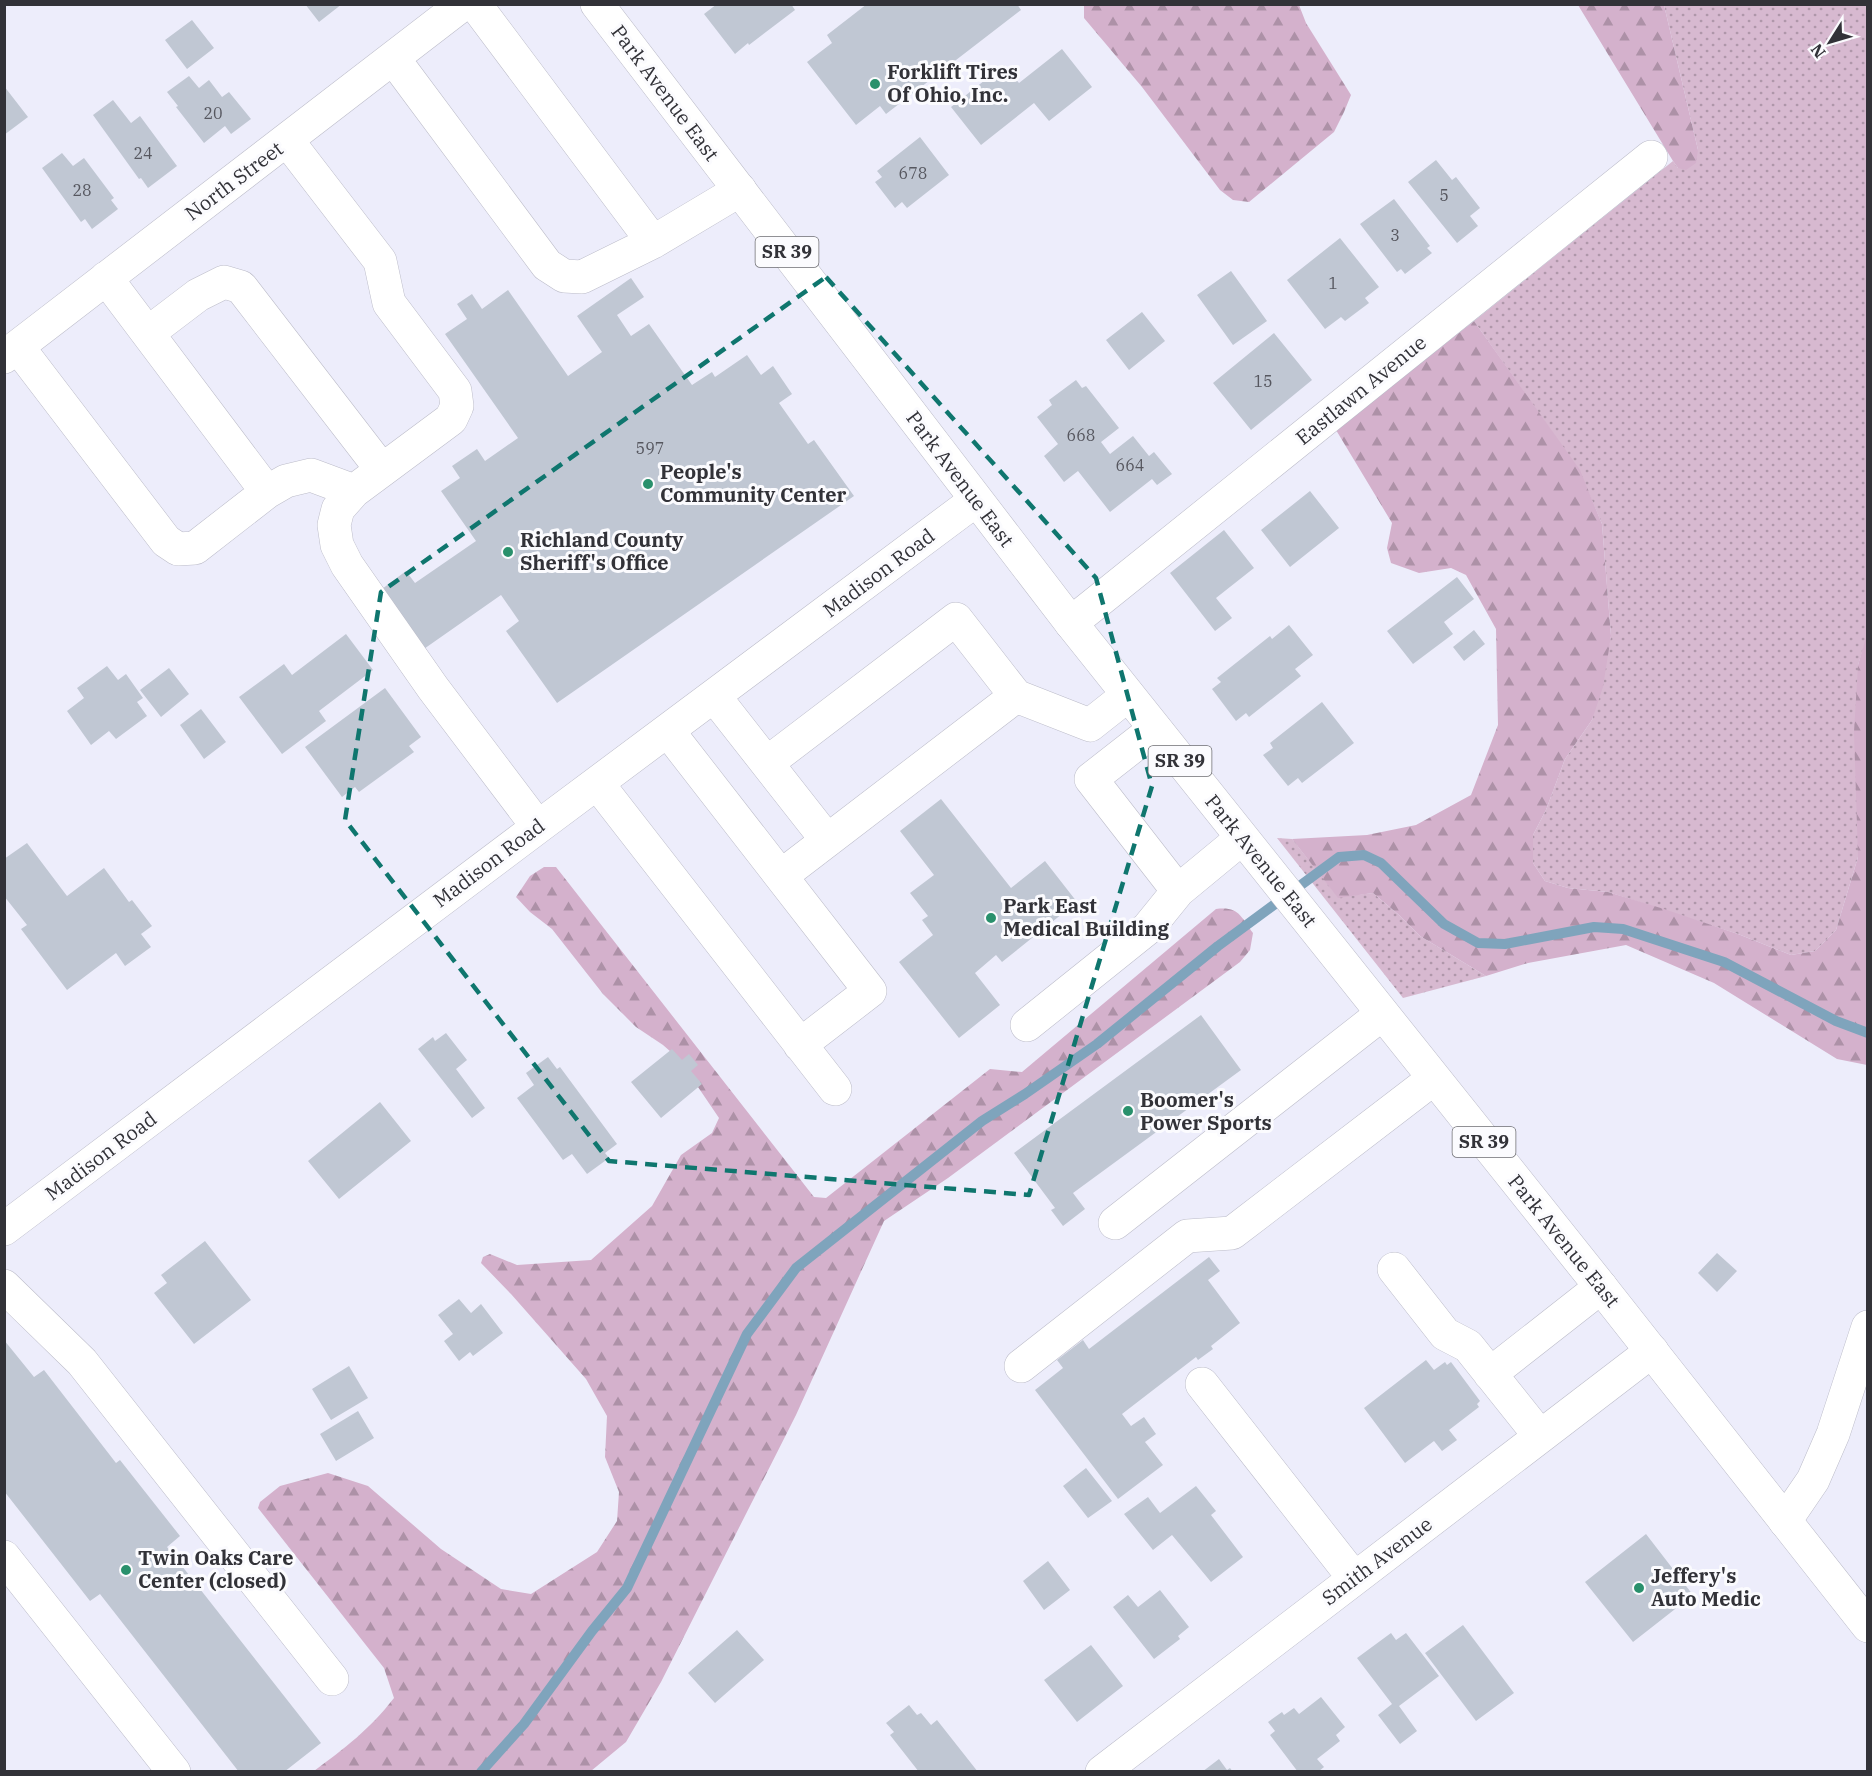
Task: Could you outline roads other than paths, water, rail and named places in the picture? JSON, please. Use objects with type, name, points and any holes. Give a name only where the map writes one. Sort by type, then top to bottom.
[{"type":"street","name":"North Street","points":[[11,352],[463,4]]},
{"type":"street","points":[[475,4],[653,242]]},
{"type":"street","name":"Park Avenue East","points":[[597,4],[1071,623],[1652,1351],[1868,1626]]},
{"type":"street","points":[[393,58],[547,264],[564,276],[582,277],[653,242],[740,190]]},
{"type":"street","points":[[287,140],[380,261],[390,303],[455,391],[457,406],[450,419],[354,491],[338,509],[334,525],[337,545],[347,565],[433,688],[538,827]]},
{"type":"street","name":"Eastlawn Avenue","points":[[1071,623],[1651,157]]},
{"type":"street","points":[[106,278],[267,492]]},
{"type":"street","points":[[148,333],[198,295],[224,282],[241,287],[382,470]]},
{"type":"street","points":[[11,352],[166,541],[178,549],[195,548],[267,492],[286,481],[311,476],[354,491]]},
{"type":"street","name":"Madison Road","points":[[4,1229],[976,500]]},
{"type":"street","points":[[767,763],[956,619],[1016,696],[1090,725],[1128,695]]},
{"type":"street","points":[[714,696],[827,840]]},
{"type":"street","points":[[781,876],[1016,696]]},
{"type":"street","points":[[1155,729],[1090,780],[1178,891]]},
{"type":"street","points":[[668,731],[870,990],[800,1045]]},
{"type":"street","points":[[597,783],[835,1089]]},
{"type":"street","points":[[1027,1025],[1148,928],[1178,891],[1248,846]]},
{"type":"street","points":[[1115,1223],[1382,1014]]},
{"type":"street","points":[[1021,1366],[1187,1236],[1232,1233],[1433,1079]]},
{"type":"street","points":[[1394,1269],[1445,1334],[1468,1346],[1540,1436]]},
{"type":"street","points":[[4,1286],[82,1362],[332,1679]]},
{"type":"street","points":[[1490,1374],[1601,1287]]},
{"type":"street","points":[[1785,1521],[1813,1480],[1829,1443],[1868,1327]]},
{"type":"street","name":"Smith Avenue","points":[[1102,1772],[1652,1351]]},
{"type":"street","points":[[1202,1384],[1354,1578]]},
{"type":"street","points":[[4,1557],[174,1772]]},
{"type":"waterway","points":[[481,1772],[524,1724],[592,1631],[627,1588],[747,1334],[796,1268],[982,1121],[1097,1044],[1218,946],[1339,857],[1364,855],[1381,863],[1444,924],[1478,943],[1505,944],[1594,927],[1623,929],[1724,962],[1836,1021],[1868,1033]]},
{"type":"place","name":"Forklift Tires Of Ohio, Inc.","points":[[875,84]]},
{"type":"place","name":"People's Community Center","points":[[648,484]]},
{"type":"place","name":"Richland County Sheriff's Office","points":[[508,552]]},
{"type":"place","name":"Park East Medical Building","points":[[991,918]]},
{"type":"place","name":"Boomer's Power Sports","points":[[1128,1111]]},
{"type":"place","name":"Twin Oaks Care Center (closed)","points":[[126,1570]]},
{"type":"place","name":"Jeffery's Auto Medic","points":[[1639,1588]]}]
